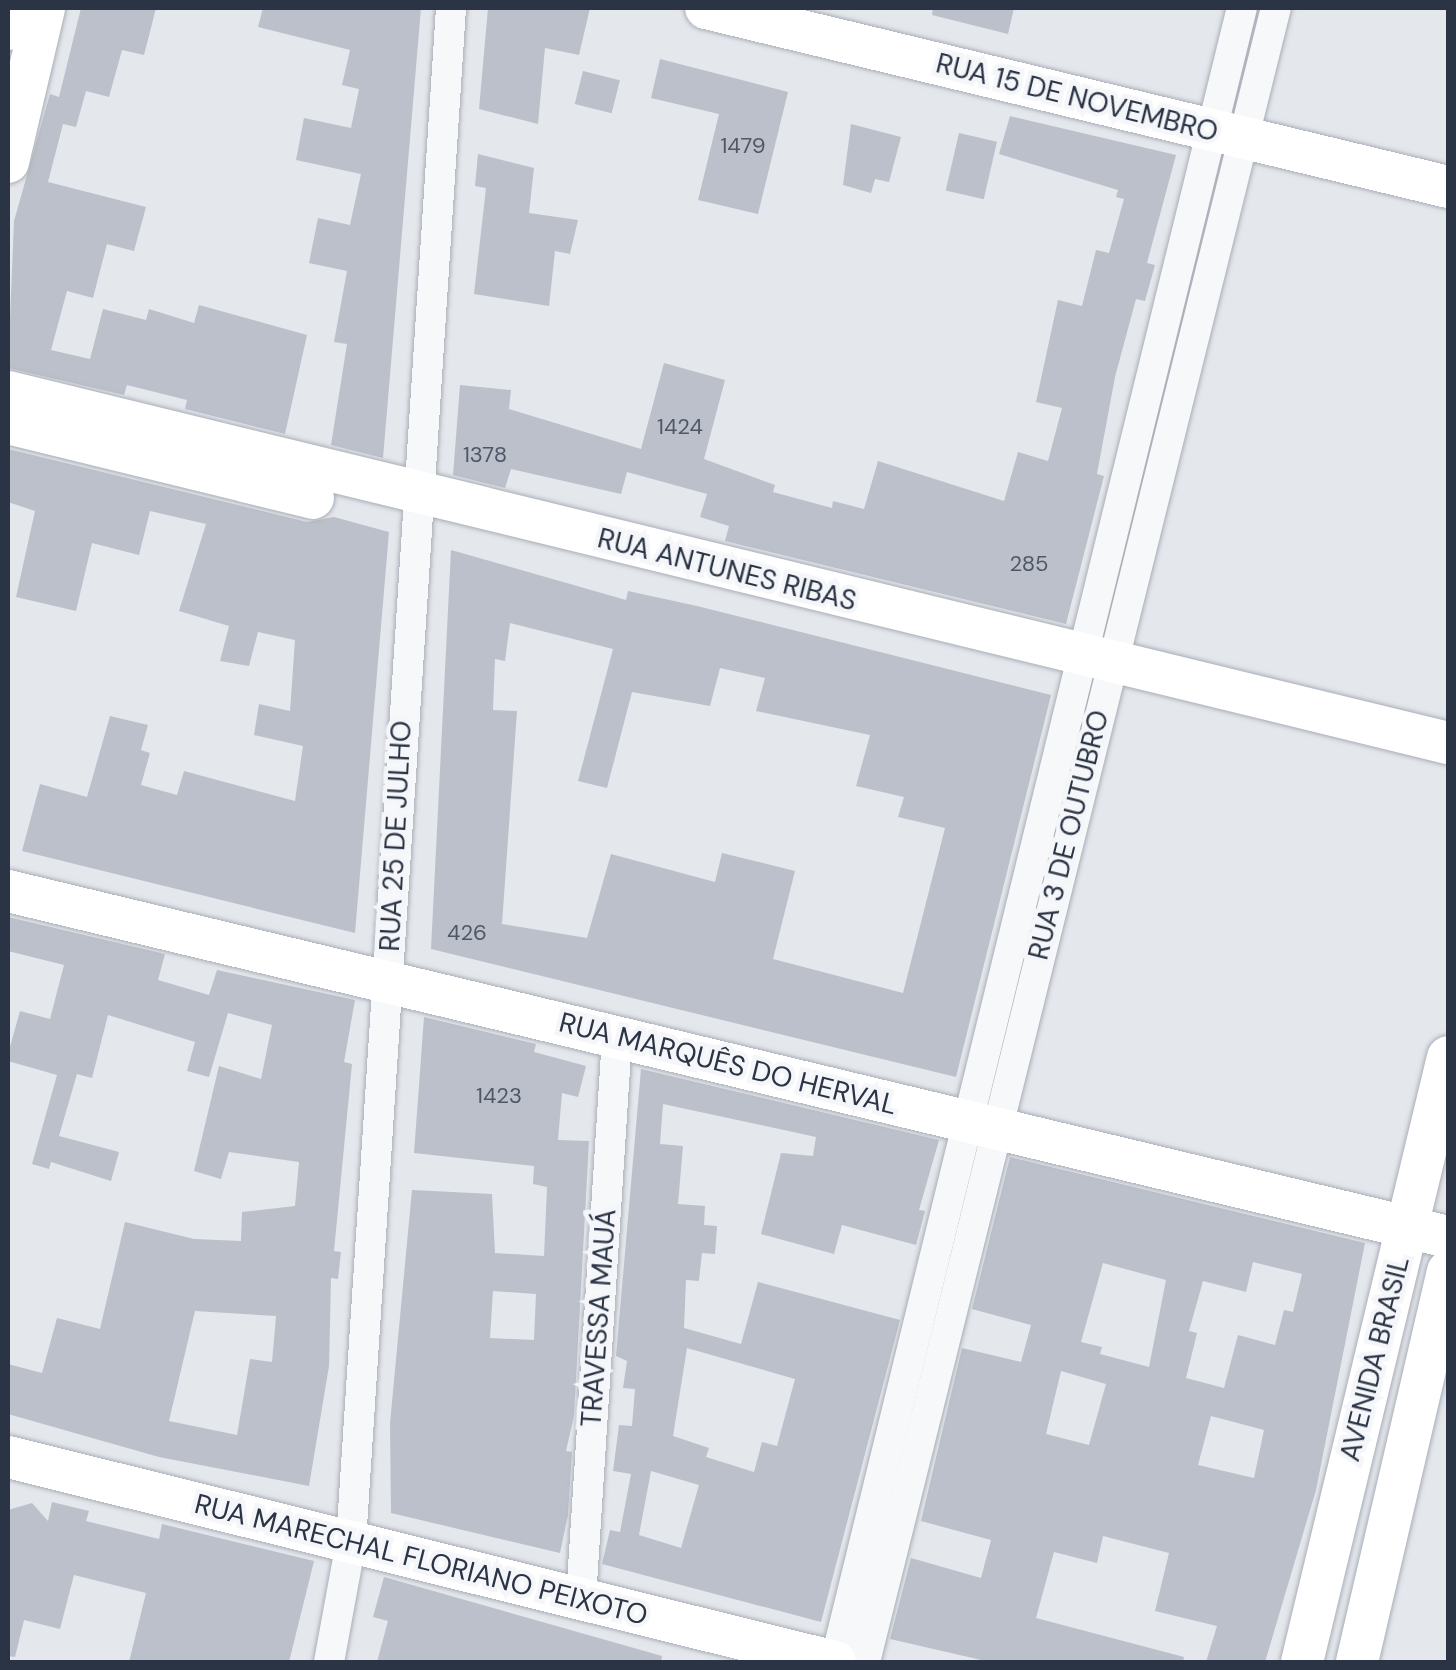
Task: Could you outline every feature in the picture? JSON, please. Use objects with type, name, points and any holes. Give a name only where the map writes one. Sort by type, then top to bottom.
[{"type":"street","points":[[8,29],[12,8]]},
{"type":"street","points":[[9,145],[44,8]]},
{"type":"street","name":"RUA 25 DE JULHO","points":[[329,1662],[351,1542],[451,8]]},
{"type":"street","name":"RUA 15 DE NOVEMBRO","points":[[706,8],[1448,187]]},
{"type":"street","name":"RUA 3 DE OUTUBRO","points":[[1228,135],[1242,8]]},
{"type":"street","name":"RUA 3 DE OUTUBRO","points":[[835,1662],[928,1347],[1228,135],[1276,8]]},
{"type":"street","name":"RUA ANTUNES RIBAS","points":[[8,392],[247,468]]},
{"type":"street","name":"RUA ANTUNES RIBAS","points":[[8,423],[247,468],[1234,704],[1448,743]]},
{"type":"street","name":"RUA ANTUNES RIBAS","points":[[1234,704],[1448,769]]},
{"type":"street","name":"RUA MARQUÊS DO HERVAL","points":[[8,891],[1448,1237]]},
{"type":"street","name":"TRAVESSA MAUÁ","points":[[581,1599],[617,1038]]},
{"type":"street","name":"AVENIDA BRASIL","points":[[1302,1662],[1448,1056]]},
{"type":"street","name":"AVENIDA BRASIL","points":[[1357,1662],[1448,1271]]},
{"type":"street","name":"RUA 3 DE OUTUBRO","points":[[866,1662],[928,1347]]},
{"type":"street","name":"RUA MARECHAL FLORIANO PEIXOTO","points":[[8,1457],[835,1662]]},
{"type":"building","points":[[81,8],[156,8],[144,55],[122,50],[109,97],[86,91],[76,127],[63,124],[48,182],[146,207],[134,251],[107,244],[93,298],[67,291],[51,350],[90,359],[103,309],[146,320],[149,309],[194,323],[199,305],[307,335],[285,434],[185,409],[187,400],[127,385],[124,395],[8,368],[14,221],[50,94],[59,97]]},
{"type":"building","points":[[263,8],[421,8],[383,458],[331,445],[347,344],[334,342],[347,271],[309,263],[318,218],[350,225],[361,174],[296,160],[304,118],[351,128],[359,89],[342,85],[350,50],[258,27]]},
{"type":"building","points":[[488,8],[590,8],[579,55],[545,48],[538,124],[479,109]]},
{"type":"building","points":[[933,8],[1014,8],[1008,34],[932,15]]},
{"type":"building","points":[[660,59],[788,92],[758,214],[698,200],[719,114],[651,98]]},
{"type":"building","points":[[583,71],[620,80],[612,113],[575,104]]},
{"type":"building","points":[[1010,116],[1176,155],[1147,263],[1155,265],[1145,301],[1136,299],[1115,377],[1097,474],[1104,476],[1066,624],[725,541],[729,526],[700,517],[707,494],[627,472],[621,494],[511,469],[505,488],[453,475],[460,385],[511,390],[509,409],[641,449],[664,363],[725,380],[704,459],[775,485],[773,492],[832,508],[833,501],[864,509],[878,461],[1004,501],[1018,452],[1048,461],[1062,408],[1036,402],[1058,300],[1082,306],[1096,250],[1109,253],[1124,199],[1116,197],[1118,190],[999,154]]},
{"type":"building","points":[[851,124],[901,137],[889,182],[875,179],[871,193],[843,185]]},
{"type":"building","points":[[959,133],[997,142],[984,199],[946,190]]},
{"type":"building","points":[[478,154],[534,168],[529,213],[578,220],[570,254],[555,251],[549,306],[474,294],[486,188],[475,186]]},
{"type":"building","points":[[8,449],[307,522],[334,517],[389,532],[355,933],[22,851],[40,784],[87,797],[110,716],[148,725],[141,750],[150,753],[141,785],[177,795],[184,771],[295,801],[303,746],[254,735],[259,704],[290,711],[295,640],[258,632],[249,666],[220,661],[229,626],[179,611],[206,524],[150,511],[139,555],[92,543],[76,611],[16,597],[35,511],[8,502]]},
{"type":"building","points":[[451,550],[626,600],[628,591],[697,606],[1051,695],[956,1077],[431,949]],"holes":[[[510,623],[613,649],[578,781],[607,788],[632,692],[710,706],[720,668],[765,678],[756,711],[870,735],[856,786],[904,797],[898,817],[945,828],[903,993],[773,959],[795,871],[722,853],[715,882],[611,854],[587,938],[502,924],[517,711],[493,710],[495,659],[505,661]]]},
{"type":"building","points":[[8,917],[165,954],[158,980],[209,995],[217,970],[355,1000],[344,1062],[352,1064],[334,1251],[341,1252],[338,1279],[331,1278],[329,1366],[309,1486],[159,1457],[8,1414],[8,1364],[42,1373],[57,1318],[100,1329],[125,1222],[194,1239],[241,1241],[242,1212],[295,1206],[299,1162],[229,1152],[221,1179],[194,1171],[219,1066],[261,1079],[272,1025],[228,1013],[209,1077],[187,1071],[195,1042],[108,1015],[92,1078],[77,1074],[59,1136],[119,1152],[111,1181],[51,1162],[49,1169],[32,1164],[57,1075],[8,1061],[8,1054],[20,1011],[50,1019],[64,965],[8,951]],"holes":[[[195,1311],[276,1316],[272,1362],[250,1359],[237,1435],[169,1421]]]},
{"type":"building","points":[[424,1017],[536,1044],[534,1052],[586,1066],[578,1097],[562,1093],[558,1140],[589,1141],[574,1416],[566,1451],[572,1452],[568,1515],[560,1553],[391,1513],[390,1423],[412,1190],[492,1194],[495,1253],[544,1256],[547,1187],[533,1184],[534,1166],[414,1153]],"holes":[[[493,1291],[536,1294],[534,1340],[490,1338]]]},
{"type":"building","points":[[641,1069],[939,1140],[919,1210],[925,1211],[916,1245],[842,1225],[834,1254],[761,1234],[781,1153],[813,1156],[816,1137],[663,1104],[660,1144],[683,1146],[678,1204],[705,1206],[704,1225],[717,1226],[715,1254],[702,1253],[699,1281],[686,1280],[684,1328],[741,1344],[758,1282],[900,1320],[821,1622],[602,1564],[610,1530],[620,1532],[631,1474],[613,1471],[619,1425],[632,1426],[635,1389],[623,1388],[627,1361],[616,1356]],"holes":[[[687,1348],[795,1379],[777,1446],[762,1442],[754,1472],[706,1457],[709,1448],[673,1436]],[[651,1471],[699,1485],[681,1548],[639,1535]]]},
{"type":"building","points":[[1010,1157],[1365,1243],[1316,1490],[1265,1662],[1206,1662],[1217,1626],[1155,1611],[1169,1553],[1103,1536],[1097,1563],[1054,1552],[1036,1618],[1184,1657],[1183,1662],[990,1662],[890,1639],[911,1558],[981,1578],[991,1540],[921,1521],[962,1348],[1021,1362],[1031,1325],[972,1309]],"holes":[[[1253,1262],[1302,1274],[1293,1312],[1284,1310],[1275,1345],[1238,1335],[1224,1388],[1186,1378],[1197,1333],[1189,1331],[1203,1281],[1246,1292]],[[1103,1263],[1166,1280],[1149,1367],[1100,1354],[1102,1347],[1081,1342]],[[1061,1371],[1106,1384],[1089,1445],[1046,1434]],[[1211,1416],[1264,1430],[1254,1478],[1198,1465]]]},
{"type":"building","points":[[52,1502],[89,1511],[86,1521],[159,1539],[162,1524],[314,1561],[289,1662],[129,1662],[146,1593],[74,1575],[60,1629],[24,1620],[15,1657],[8,1656],[8,1510],[32,1503],[48,1521]]},
{"type":"building","points":[[384,1577],[662,1656],[661,1662],[377,1662],[388,1621],[373,1617]]}]
